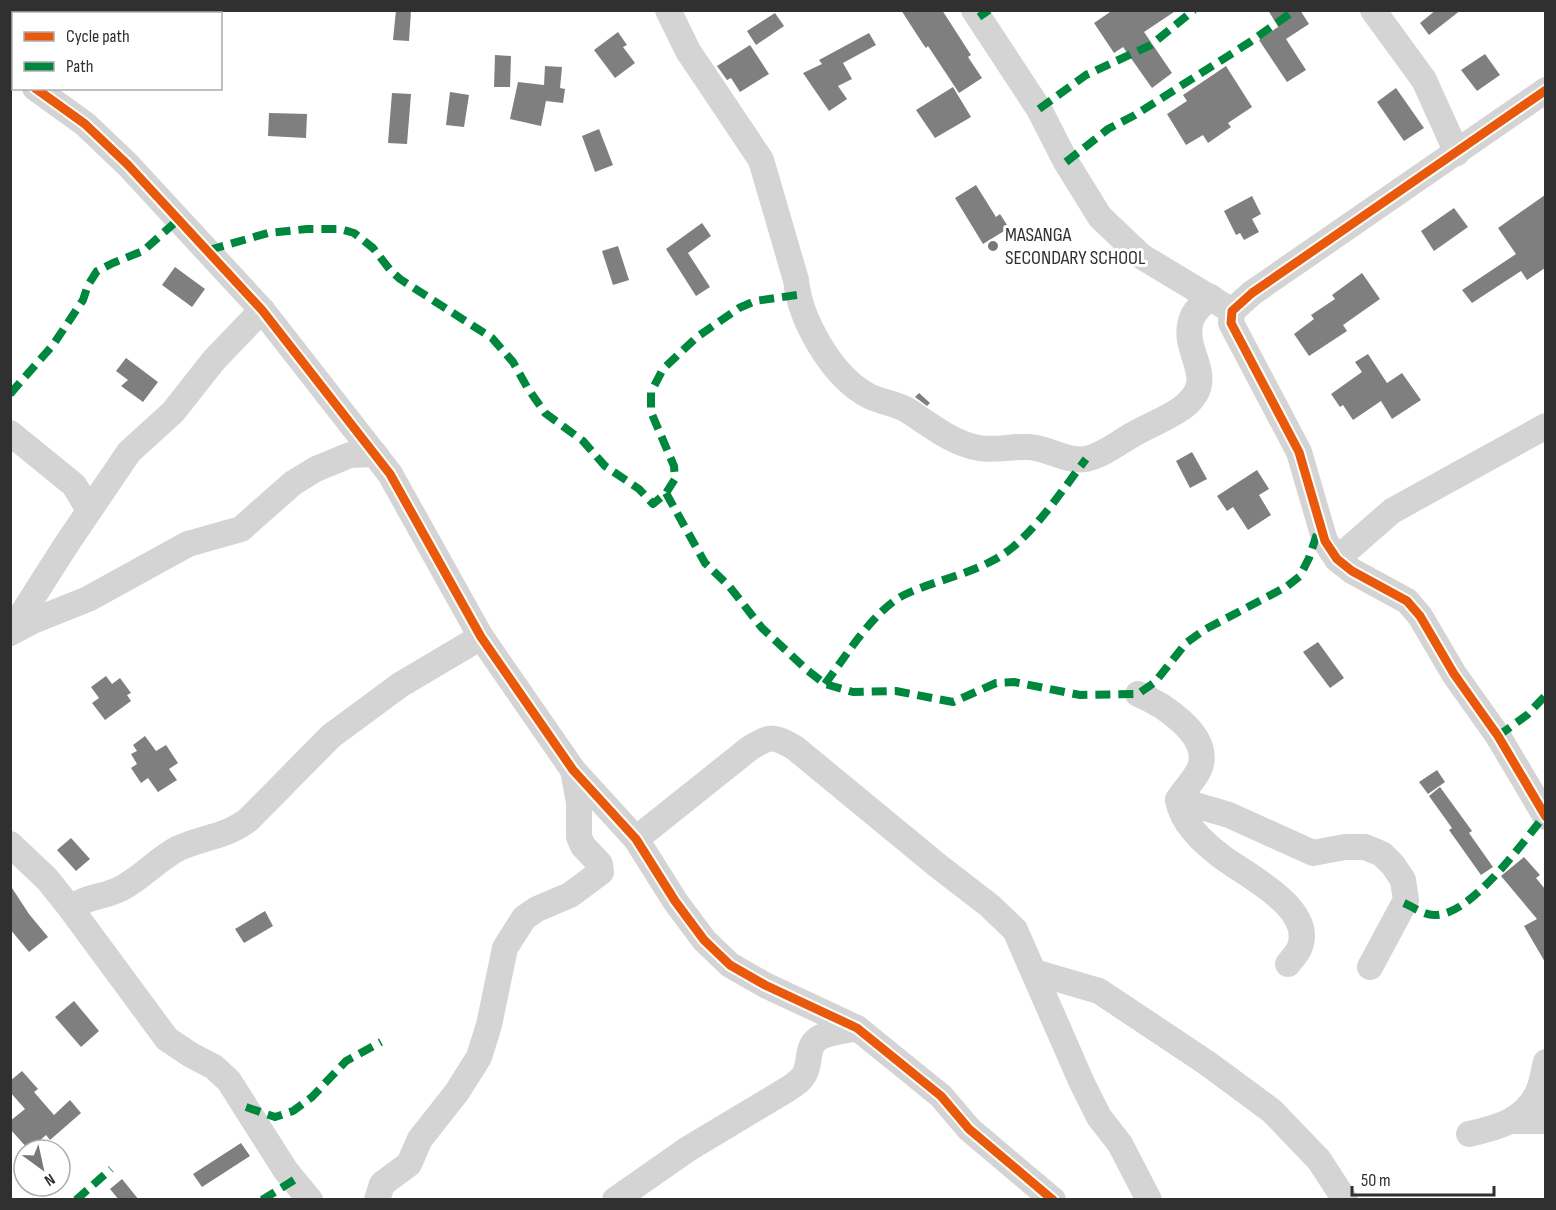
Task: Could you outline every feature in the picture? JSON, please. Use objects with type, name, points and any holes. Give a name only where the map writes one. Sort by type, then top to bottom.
[{"type":"street","points":[[668,10],[684,22],[688,51],[761,160],[796,280],[797,295],[809,327],[825,354],[848,381],[868,396],[903,408],[954,439],[979,448],[1029,447],[1044,449],[1068,459],[1086,459],[1102,453],[1183,407],[1198,391],[1199,368],[1189,335],[1191,319],[1199,307],[1222,304],[1252,293],[1545,90]]},
{"type":"street","points":[[974,10],[1039,109],[1066,162],[1100,217],[1141,256],[1222,304],[1299,452],[1325,541],[1337,558],[1352,571],[1407,601],[1420,616],[1454,674],[1498,736],[1545,817]]},
{"type":"street","points":[[1373,10],[1424,80],[1457,153]]},
{"type":"street","points":[[39,90],[85,124],[128,165],[262,310],[375,454],[390,474],[481,637],[573,770],[636,839],[675,901],[704,940],[730,965],[857,1028],[941,1096],[969,1129],[1053,1200]]},
{"type":"street","points":[[10,633],[129,452],[173,412],[214,360],[262,310]]},
{"type":"street","points":[[1337,558],[1392,511],[1545,426]]},
{"type":"street","points":[[10,433],[74,485],[89,510]]},
{"type":"street","points":[[10,633],[33,621],[88,599],[188,544],[242,529],[293,483],[316,469],[350,455],[375,454]]},
{"type":"street","points":[[71,909],[78,903],[104,896],[126,886],[179,849],[238,828],[331,736],[400,685],[481,637]]},
{"type":"street","points":[[1138,694],[1152,700],[1182,720],[1193,735],[1200,753],[1201,764],[1178,800],[1180,810],[1188,825],[1221,856],[1262,882],[1293,913],[1300,926],[1301,936],[1299,949],[1288,964]]},
{"type":"street","points":[[636,839],[750,748],[766,738],[778,738],[795,748],[990,906],[1016,930],[1082,1083],[1099,1117],[1120,1144],[1149,1200]]},
{"type":"street","points":[[377,1200],[382,1185],[409,1164],[420,1139],[457,1092],[479,1057],[489,1025],[505,948],[524,918],[537,909],[570,895],[601,872],[600,864],[583,846],[579,837],[579,803],[573,770]]},
{"type":"street","points":[[1178,800],[1229,815],[1314,853],[1345,847],[1365,847],[1382,854],[1403,880],[1406,900],[1370,967]]},
{"type":"street","points":[[10,844],[47,879],[167,1039],[214,1067],[229,1081],[286,1171],[310,1200]]},
{"type":"street","points":[[1034,972],[1099,991],[1207,1063],[1272,1111],[1319,1160],[1345,1200]]},
{"type":"street","points":[[615,1200],[688,1149],[794,1085],[804,1076],[808,1065],[809,1050],[819,1038],[857,1028]]},
{"type":"street","points":[[1469,1134],[1491,1129],[1523,1114],[1538,1094],[1545,1062]]},
{"type":"street","points":[[1511,1121],[1545,1121]]},
{"type":"building","points":[[396,10],[411,10],[409,41],[393,40]]},
{"type":"building","points":[[901,10],[942,10],[971,55],[968,57],[982,78],[959,93]]},
{"type":"building","points":[[1113,10],[1177,10],[1144,32],[1172,73],[1152,88],[1123,47],[1114,53],[1094,23]]},
{"type":"building","points":[[1268,10],[1300,10],[1309,24],[1286,39],[1306,70],[1287,82],[1259,40],[1278,27],[1280,30]]},
{"type":"building","points":[[1436,10],[1461,10],[1429,35],[1420,23]]},
{"type":"building","points":[[775,13],[784,26],[756,45],[747,31]]},
{"type":"building","points":[[618,32],[627,45],[623,47],[635,63],[615,78],[594,50]]},
{"type":"building","points":[[869,33],[876,45],[843,63],[852,79],[838,86],[847,99],[829,111],[803,73],[822,64],[819,60]]},
{"type":"building","points":[[750,45],[769,74],[740,92],[731,78],[727,80],[717,66]]},
{"type":"building","points":[[1485,54],[1500,75],[1477,91],[1461,70]]},
{"type":"building","points":[[495,55],[511,56],[510,87],[494,87]]},
{"type":"building","points":[[545,66],[562,67],[560,88],[565,89],[563,103],[546,101],[541,126],[510,119],[518,82],[544,85]]},
{"type":"building","points":[[1226,66],[1252,107],[1228,123],[1231,127],[1208,143],[1203,135],[1186,145],[1167,114],[1187,101],[1183,95]]},
{"type":"building","points":[[953,87],[971,117],[935,138],[916,110]]},
{"type":"building","points":[[1396,88],[1424,128],[1404,141],[1377,102]]},
{"type":"building","points":[[450,92],[469,95],[464,127],[446,125]]},
{"type":"building","points":[[392,93],[411,94],[407,144],[388,143]]},
{"type":"building","points":[[269,113],[307,114],[306,138],[268,136]]},
{"type":"building","points":[[599,129],[613,165],[595,172],[582,136]]},
{"type":"building","points":[[976,185],[996,217],[1000,214],[1009,228],[983,244],[955,198]]},
{"type":"building","points":[[1545,195],[1545,268],[1527,280],[1521,271],[1472,303],[1462,290],[1516,254],[1498,228]]},
{"type":"building","points":[[1252,196],[1261,214],[1252,219],[1259,232],[1244,240],[1240,233],[1236,235],[1224,211]]},
{"type":"building","points":[[1454,208],[1468,227],[1434,251],[1421,231]]},
{"type":"building","points":[[702,223],[711,236],[688,253],[710,287],[696,296],[666,249]]},
{"type":"building","points":[[618,246],[629,280],[613,285],[602,251]]},
{"type":"building","points":[[175,267],[205,289],[192,307],[162,285]]},
{"type":"building","points":[[1362,273],[1380,299],[1343,325],[1347,331],[1309,356],[1294,334],[1314,319],[1311,315],[1335,299],[1332,295]]},
{"type":"building","points":[[1368,354],[1387,383],[1402,373],[1421,400],[1392,419],[1381,401],[1353,420],[1343,405],[1340,407],[1331,394],[1362,372],[1355,362]]},
{"type":"building","points":[[126,358],[158,382],[143,402],[121,386],[128,380],[116,371]]},
{"type":"building","points":[[919,393],[930,403],[927,406],[915,397]]},
{"type":"building","points":[[1192,452],[1207,479],[1190,488],[1176,461]]},
{"type":"building","points":[[1257,470],[1269,489],[1259,495],[1271,515],[1248,530],[1233,507],[1227,511],[1217,496]]},
{"type":"building","points":[[1318,642],[1344,678],[1330,688],[1303,652]]},
{"type":"building","points":[[106,676],[112,684],[120,678],[131,693],[127,695],[131,701],[105,720],[92,703],[99,698],[91,687]]},
{"type":"building","points":[[145,736],[156,751],[166,745],[178,763],[169,769],[177,780],[158,792],[148,778],[141,783],[131,768],[137,764],[131,754],[137,751],[133,745]]},
{"type":"building","points":[[1437,770],[1445,782],[1428,794],[1419,782]]},
{"type":"building","points":[[1440,787],[1472,831],[1469,833],[1493,867],[1481,875],[1449,830],[1452,828],[1429,796]]},
{"type":"building","points":[[71,838],[90,859],[76,871],[57,850]]},
{"type":"building","points":[[1524,857],[1540,875],[1536,878],[1545,889],[1545,962],[1524,926],[1537,919],[1501,876]]},
{"type":"building","points":[[10,885],[48,937],[29,952],[10,929]]},
{"type":"building","points":[[265,911],[273,926],[244,943],[235,929]]},
{"type":"building","points":[[74,1001],[99,1031],[81,1047],[55,1017]]},
{"type":"building","points":[[22,1071],[38,1089],[34,1092],[54,1115],[70,1100],[81,1113],[52,1138],[46,1135],[43,1138],[18,1138],[10,1129],[10,1121],[25,1109],[10,1092],[10,1081]]},
{"type":"building","points":[[241,1143],[250,1156],[202,1187],[193,1174]]},
{"type":"building","points":[[122,1179],[139,1200],[119,1200],[110,1189]]},
{"type":"marked path","points":[[979,17],[989,10]]},
{"type":"marked path","points":[[1039,109],[1086,75],[1151,45],[1194,10]]},
{"type":"marked path","points":[[1066,162],[1108,129],[1135,115],[1250,42],[1295,10]]},
{"type":"marked path","points":[[10,394],[53,345],[83,300],[88,285],[97,271],[143,251],[179,219]]},
{"type":"marked path","points":[[209,250],[268,233],[307,229],[340,229],[354,233],[373,248],[400,279],[492,338],[513,362],[545,413],[583,441],[605,466],[639,489],[653,504],[666,493],[675,479],[674,466],[651,412],[651,392],[663,369],[697,337],[739,308],[755,301],[797,295]]},
{"type":"marked path","points":[[825,684],[861,635],[893,602],[917,589],[988,563],[1013,547],[1043,516],[1086,459]]},
{"type":"marked path","points":[[666,493],[705,563],[729,586],[762,628],[825,684],[853,692],[896,691],[953,702],[996,683],[1014,682],[1080,695],[1138,694],[1155,682],[1186,643],[1204,630],[1286,587],[1300,576],[1319,528]]},
{"type":"marked path","points":[[1498,736],[1527,715],[1546,695]]},
{"type":"marked path","points":[[1404,903],[1430,915],[1448,912],[1463,904],[1495,876],[1545,815]]},
{"type":"marked path","points":[[246,1107],[275,1117],[293,1111],[312,1097],[346,1061],[381,1042]]},
{"type":"marked path","points":[[76,1200],[111,1169]]},
{"type":"marked path","points":[[262,1200],[294,1180]]},
{"type":"cycle path","points":[[38,90],[85,124],[128,165],[262,310],[390,474],[481,637],[573,770],[636,839],[675,901],[704,940],[730,965],[765,985],[857,1028],[941,1096],[969,1129],[1053,1200]]},
{"type":"cycle path","points":[[1546,90],[1252,293],[1232,311],[1231,323],[1299,452],[1325,541],[1337,559],[1352,571],[1407,601],[1420,616],[1454,674],[1498,736],[1546,817]]},
{"type":"place","name":"MASANGA SECONDARY SCHOOL","points":[[993,246]]}]
